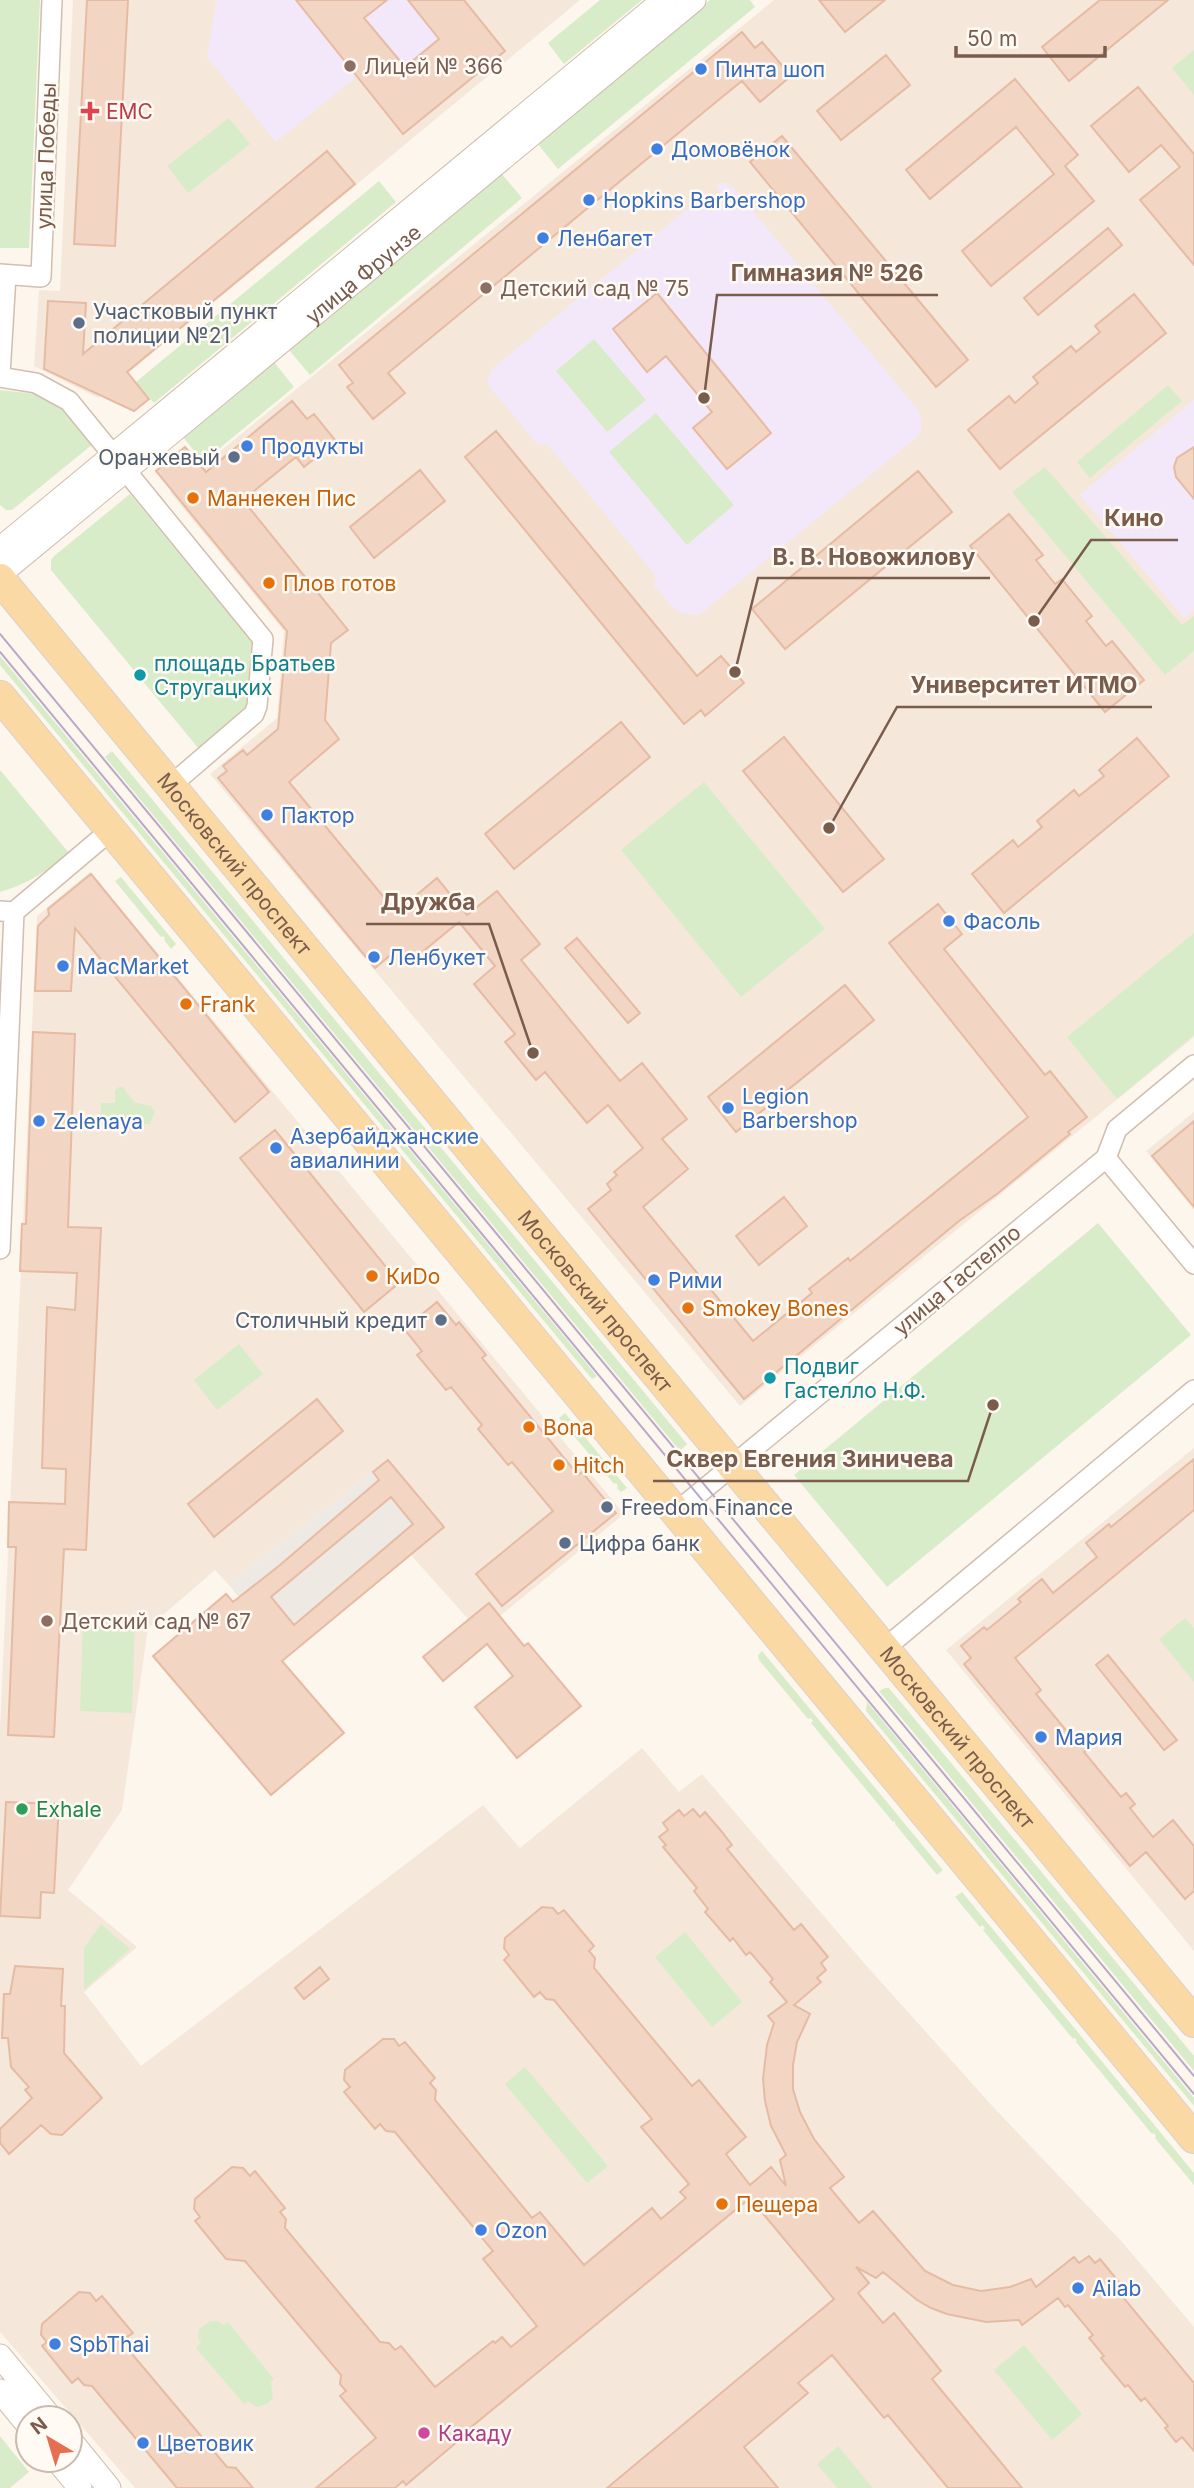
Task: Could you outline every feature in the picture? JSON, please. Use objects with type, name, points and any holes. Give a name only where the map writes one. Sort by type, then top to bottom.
[{"type":"main road","name":"Московский проспект","points":[[0,576],[170,786],[1194,2022]]},
{"type":"main road","points":[[0,696],[1194,2138]]},
{"type":"street","name":"улица Победы","points":[[0,376],[3,275],[41,277],[52,0]]},
{"type":"street","name":"улица Фрунзе","points":[[0,576],[120,462],[664,0]]},
{"type":"street","name":"улица Фрунзе","points":[[0,549],[120,462],[694,0]]},
{"type":"street","points":[[0,376],[36,383],[69,401],[263,639],[254,714],[170,786]]},
{"type":"street","points":[[0,1249],[7,911],[111,830]]},
{"type":"street","name":"улица Гастелло","points":[[676,1513],[1106,1157],[1117,1129],[1194,1065]]},
{"type":"street","points":[[1106,1157],[1194,1264]]},
{"type":"street","points":[[884,1649],[1194,1390]]},
{"type":"street","points":[[0,2356],[39,2404]]},
{"type":"street","points":[[0,2391],[14,2408]]},
{"type":"street","points":[[84,2458],[109,2488]]},
{"type":"street","points":[[68,2474],[80,2488]]},
{"type":"shaded area","points":[[73,0],[580,0],[98,398],[34,366],[39,290],[60,291]]},
{"type":"shaded area","name":"Лицей № 366","points":[[216,0],[464,0],[505,51],[403,134],[356,77],[276,142],[207,57]]},
{"type":"shaded area","points":[[774,0],[1194,0],[1194,1037],[740,1406],[210,774],[277,718],[284,631],[170,492]]},
{"type":"shaded area","points":[[727,183],[737,192],[918,410],[921,430],[918,436],[699,615],[683,614],[672,607],[654,585],[656,576],[548,445],[537,444],[489,386],[488,379],[492,369],[698,200],[711,213],[726,200],[715,186]]},
{"type":"shaded area","points":[[1194,400],[1194,610],[1184,618],[1080,495]]},
{"type":"shaded area","points":[[90,872],[624,1514],[500,1616],[489,1603],[469,1620],[411,1555],[445,1527],[389,1459],[228,1584],[215,1570],[148,1628],[122,1810],[68,1890],[137,1947],[84,1992],[141,2066],[483,1805],[520,1848],[642,1748],[679,1792],[702,1774],[864,1963],[995,2109],[1123,2243],[1194,2327],[1194,2488],[135,2488],[84,2429],[84,2404],[62,2404],[0,2332],[0,1727],[37,916]]},
{"type":"shaded area","points":[[1194,1112],[1194,1210],[1146,1151]]},
{"type":"shaded area","points":[[1194,1448],[1194,1951],[946,1650]]},
{"type":"shaded area","points":[[389,1459],[445,1527],[288,1657],[228,1584]]},
{"type":"green space","points":[[0,0],[40,0],[29,248],[0,248]]},
{"type":"green space","points":[[600,0],[642,0],[564,64],[548,43]]},
{"type":"green space","points":[[710,0],[750,0],[755,7],[558,169],[537,143]]},
{"type":"green space","points":[[1194,50],[1194,95],[1172,68]]},
{"type":"green space","points":[[229,118],[250,144],[188,193],[167,166]]},
{"type":"green space","points":[[501,173],[522,198],[310,375],[289,350]]},
{"type":"green space","points":[[379,181],[396,202],[154,403],[136,382]]},
{"type":"green space","points":[[594,339],[646,400],[607,432],[556,371]]},
{"type":"green space","points":[[274,362],[294,387],[203,462],[183,437]]},
{"type":"green space","points":[[1168,385],[1182,401],[1090,478],[1077,462]]},
{"type":"green space","points":[[0,390],[36,394],[63,409],[93,444],[12,510],[6,510],[0,505]]},
{"type":"green space","points":[[656,413],[734,505],[687,545],[609,452]]},
{"type":"green space","points":[[1045,467],[1182,625],[1194,616],[1194,651],[1165,675],[1012,492]]},
{"type":"green space","points":[[130,494],[252,642],[243,712],[199,749],[51,570],[54,556]]},
{"type":"green space","points":[[0,656],[597,1376],[592,1379],[0,665]]},
{"type":"green space","points":[[112,751],[687,1444],[680,1451],[105,757]]},
{"type":"green space","points":[[0,770],[69,853],[37,876],[0,892]]},
{"type":"green space","points":[[704,782],[825,929],[741,997],[621,850]]},
{"type":"green space","points":[[121,877],[176,944],[171,949],[165,938],[161,937],[115,881]]},
{"type":"green space","points":[[1194,933],[1194,1035],[1117,1099],[1067,1037]]},
{"type":"green space","points":[[123,1087],[134,1102],[151,1106],[155,1112],[150,1124],[101,1124],[101,1103],[115,1103],[115,1090]]},
{"type":"green space","points":[[1098,1223],[1191,1335],[887,1587],[794,1475]]},
{"type":"green space","points":[[239,1344],[263,1374],[217,1410],[194,1380]]},
{"type":"green space","points":[[565,1413],[627,1488],[621,1492],[617,1488],[616,1483],[614,1484],[559,1418]]},
{"type":"green space","points":[[83,1618],[135,1620],[132,1713],[80,1711]]},
{"type":"green space","points":[[1185,1618],[1194,1628],[1194,1682],[1159,1639]]},
{"type":"green space","points":[[762,1651],[943,1870],[937,1875],[895,1821],[893,1822],[811,1723],[811,1718],[808,1719],[759,1660],[758,1655]]},
{"type":"green space","points":[[889,1688],[1194,2056],[1194,2071],[879,1691]]},
{"type":"green space","points":[[867,1702],[1194,2098],[1194,2106],[866,1711]]},
{"type":"green space","points":[[962,1892],[1194,2173],[1194,2185],[1155,2138],[1154,2133],[1152,2134],[1077,2040],[1073,2039],[983,1930],[985,1928],[982,1925],[980,1927],[955,1897]]},
{"type":"green space","points":[[101,1924],[130,1949],[84,1990],[84,1948]]},
{"type":"green space","points":[[685,1932],[742,2002],[712,2027],[655,1957]]},
{"type":"green space","points":[[525,2067],[608,2166],[587,2183],[505,2084]]},
{"type":"green space","points":[[210,2321],[218,2321],[223,2325],[228,2322],[274,2379],[271,2382],[273,2399],[267,2404],[257,2407],[248,2402],[244,2404],[196,2348],[201,2343],[198,2337],[199,2329]]},
{"type":"green space","points":[[1024,2345],[1082,2414],[1052,2440],[994,2370]]},
{"type":"green space","points":[[0,2436],[14,2453],[14,2474],[27,2474],[10,2488],[0,2488]]},
{"type":"green space","points":[[838,2446],[873,2488],[837,2488],[817,2464]]},
{"type":"building","points":[[87,0],[128,0],[115,246],[74,244]]},
{"type":"building","points":[[296,0],[387,0],[364,18],[405,67],[439,39],[408,0],[464,0],[505,51],[403,134]]},
{"type":"building","points":[[819,0],[885,0],[845,32]]},
{"type":"building","points":[[1100,0],[1168,0],[1069,81],[1042,47]]},
{"type":"building","points":[[742,32],[755,48],[762,42],[791,76],[760,102],[742,81],[716,102],[388,373],[405,393],[373,419],[347,387],[353,383],[339,365]]},
{"type":"building","points":[[886,55],[910,85],[841,140],[817,111]]},
{"type":"building","points":[[1015,79],[1078,155],[1065,166],[1094,201],[991,286],[962,251],[1054,174],[1016,127],[930,199],[906,170]]},
{"type":"building","points":[[1138,87],[1194,154],[1194,265],[1140,200],[1180,167],[1161,145],[1129,172],[1091,126]]},
{"type":"building","points":[[782,136],[968,360],[936,387],[750,162]]},
{"type":"building","points":[[327,151],[355,184],[127,372],[149,399],[134,411],[44,369],[48,301],[86,303],[83,354]]},
{"type":"building","points":[[1108,228],[1122,245],[1038,315],[1024,298]]},
{"type":"building","points":[[657,293],[771,433],[727,469],[693,428],[712,412],[666,356],[647,372],[613,329]]},
{"type":"building","points":[[1134,294],[1166,333],[1000,469],[968,430],[1009,396],[1015,403],[1038,383],[1033,377],[1071,346],[1076,352],[1100,332],[1095,326]]},
{"type":"building","points":[[292,401],[307,419],[314,414],[336,441],[304,467],[296,457],[243,500],[348,630],[331,643],[325,720],[339,739],[289,782],[396,912],[437,878],[467,915],[497,891],[540,944],[521,960],[620,1081],[642,1063],[687,1119],[662,1139],[688,1169],[643,1207],[753,1341],[812,1293],[809,1289],[848,1258],[850,1261],[1028,1117],[889,943],[938,904],[962,934],[944,949],[1045,1075],[1050,1071],[1087,1117],[1068,1132],[1070,1134],[997,1194],[959,1221],[744,1399],[588,1209],[611,1190],[607,1184],[617,1175],[614,1172],[643,1148],[608,1105],[587,1123],[545,1072],[536,1080],[505,1042],[515,1034],[474,984],[495,966],[459,922],[410,962],[399,948],[375,968],[218,778],[227,771],[223,766],[243,750],[247,755],[278,729],[287,631],[156,471],[185,447],[206,472]]},
{"type":"building","points":[[496,431],[697,676],[721,656],[744,683],[705,716],[701,710],[684,724],[465,457]]},
{"type":"building","points":[[1194,447],[1194,499],[1176,477],[1174,467],[1177,458]]},
{"type":"building","points":[[420,470],[445,501],[374,558],[350,527]]},
{"type":"building","points":[[918,471],[952,512],[785,649],[752,609]]},
{"type":"building","points":[[1009,514],[1043,555],[1036,560],[1055,584],[1062,579],[1092,616],[1086,621],[1106,646],[1112,641],[1144,680],[1105,712],[970,546]]},
{"type":"building","points":[[621,722],[650,757],[514,869],[485,834]]},
{"type":"building","points":[[784,737],[884,859],[843,892],[743,771]]},
{"type":"building","points":[[1137,738],[1169,776],[1004,913],[972,874],[1013,840],[1018,847],[1042,827],[1037,821],[1074,790],[1079,796],[1104,776],[1099,770]]},
{"type":"building","points":[[91,874],[269,1092],[235,1122],[75,928],[71,991],[35,991],[38,926],[49,915],[48,909]]},
{"type":"building","points":[[577,938],[640,1013],[628,1023],[565,948]]},
{"type":"building","points":[[845,985],[874,1020],[736,1132],[708,1097]]},
{"type":"building","points":[[33,1032],[75,1034],[68,1227],[101,1228],[86,1550],[64,1549],[54,1737],[8,1735],[16,1547],[8,1547],[9,1502],[65,1504],[66,1469],[42,1468],[47,1307],[75,1310],[77,1273],[20,1271],[22,1224],[26,1224]]},
{"type":"building","points":[[1194,1121],[1194,1207],[1152,1156]]},
{"type":"building","points":[[275,1130],[399,1283],[364,1312],[240,1158]]},
{"type":"building","points":[[784,1197],[807,1226],[759,1265],[736,1236]]},
{"type":"building","points":[[437,1302],[456,1325],[459,1322],[486,1355],[482,1358],[578,1475],[582,1472],[616,1513],[502,1606],[476,1574],[553,1511],[512,1462],[508,1465],[478,1429],[482,1425],[451,1387],[446,1390],[417,1355],[422,1351],[404,1329]]},
{"type":"building","points":[[317,1399],[343,1431],[214,1537],[188,1504]]},
{"type":"building","points":[[1194,1459],[1194,1510],[1015,1658],[1041,1690],[1036,1694],[1074,1740],[1079,1735],[1089,1748],[1084,1752],[1121,1797],[1126,1793],[1135,1804],[1130,1808],[1153,1837],[1173,1820],[1194,1846],[1194,1891],[1185,1899],[1146,1852],[1130,1866],[964,1664],[971,1658],[961,1646],[984,1627],[987,1630],[1021,1602],[1018,1599],[1042,1579],[1053,1593],[1097,1557],[1086,1543],[1109,1524],[1111,1527]]},
{"type":"building","points":[[388,1460],[444,1527],[282,1661],[344,1733],[271,1795],[153,1656],[226,1594],[233,1602],[280,1565],[379,1480],[373,1472]],"holes":[[[391,1497],[413,1524],[294,1625],[271,1597]]]},
{"type":"building","points":[[489,1603],[524,1646],[528,1643],[581,1706],[517,1758],[475,1707],[513,1676],[487,1644],[443,1681],[423,1657]]},
{"type":"building","points":[[1108,1655],[1177,1740],[1164,1750],[1096,1665]]},
{"type":"building","points":[[6,1802],[59,1804],[54,1893],[41,1892],[40,1918],[0,1916]]},
{"type":"building","points":[[693,1809],[700,1817],[705,1812],[722,1832],[732,1845],[727,1849],[794,1930],[801,1924],[828,1957],[821,1963],[826,1970],[817,1978],[821,1982],[794,2005],[810,2014],[797,2042],[793,2089],[800,2112],[814,2139],[844,2177],[830,2188],[859,2223],[873,2211],[925,2271],[953,2285],[981,2291],[1010,2287],[1031,2279],[1036,2287],[1074,2257],[1079,2263],[1089,2256],[1095,2263],[1100,2259],[1127,2292],[1122,2296],[1194,2383],[1194,2451],[1182,2437],[1176,2442],[1165,2428],[1168,2426],[1145,2398],[1141,2401],[1128,2385],[1125,2387],[1101,2358],[1104,2356],[1089,2338],[1093,2335],[1068,2305],[1065,2307],[1058,2298],[1022,2325],[1019,2320],[986,2322],[931,2308],[883,2272],[876,2278],[856,2267],[869,2283],[858,2293],[883,2323],[894,2313],[941,2371],[932,2379],[1022,2488],[948,2488],[888,2415],[884,2418],[832,2355],[798,2383],[808,2393],[744,2447],[778,2488],[607,2488],[834,2299],[750,2198],[470,2428],[471,2430],[406,2485],[403,2481],[395,2488],[316,2488],[376,2438],[340,2396],[346,2391],[340,2384],[341,2375],[245,2261],[226,2259],[195,2221],[200,2217],[194,2209],[195,2199],[232,2167],[243,2168],[250,2176],[255,2171],[285,2208],[280,2212],[286,2219],[285,2228],[380,2342],[389,2343],[395,2350],[401,2346],[435,2387],[493,2341],[495,2343],[502,2337],[511,2347],[537,2326],[483,2259],[493,2251],[395,2132],[386,2131],[380,2124],[375,2129],[344,2092],[350,2087],[344,2080],[345,2070],[383,2039],[394,2039],[399,2046],[405,2042],[435,2078],[430,2083],[436,2090],[435,2100],[532,2218],[540,2212],[584,2265],[652,2208],[661,2219],[686,2198],[680,2192],[689,2184],[641,2127],[652,2119],[554,2000],[546,1999],[540,1992],[534,1997],[504,1960],[509,1955],[504,1948],[505,1938],[542,1907],[553,1908],[558,1914],[564,1910],[594,1946],[589,1951],[595,1958],[594,1968],[692,2086],[699,2080],[746,2137],[726,2154],[750,2185],[771,2167],[786,2186],[780,2160],[786,2155],[771,2126],[763,2079],[767,2045],[774,2023],[768,2016],[787,2002],[770,1982],[773,1979],[750,1952],[746,1955],[733,1938],[730,1941],[705,1912],[708,1909],[694,1891],[697,1888],[663,1847],[666,1845],[659,1837],[668,1830],[663,1823],[679,1810],[684,1816]]},
{"type":"building","points":[[15,1966],[63,1969],[61,2006],[65,2006],[64,2053],[102,2098],[62,2135],[51,2134],[41,2125],[9,2154],[0,2143],[0,2129],[32,2098],[25,2090],[29,2087],[11,2067],[8,2038],[2,2038],[4,1994],[10,1994]]},
{"type":"building","points":[[320,1967],[329,1979],[304,1999],[295,1988]]},
{"type":"building","points":[[79,2292],[90,2293],[96,2301],[102,2296],[133,2333],[127,2337],[133,2344],[132,2354],[227,2467],[236,2468],[253,2488],[177,2488],[92,2386],[84,2385],[78,2378],[72,2383],[42,2346],[47,2342],[41,2335],[42,2324]]},
{"type":"tram line","points":[[0,634],[1194,2076]]},
{"type":"tram line","points":[[0,652],[1194,2094]]},
{"type":"place","name":"Лицей № 366","points":[[350,66]]},
{"type":"place","name":"Пинта шоп","points":[[701,69]]},
{"type":"place","name":"ЕМС","points":[[90,111]]},
{"type":"place","name":"Домовёнок","points":[[657,149]]},
{"type":"place","name":"Hopkins Barbershop","points":[[589,200]]},
{"type":"place","name":"Ленбагет","points":[[543,238]]},
{"type":"place","name":"Детский сад № 75","points":[[486,288]]},
{"type":"place","name":"Участковый пункт полиции №21","points":[[79,323]]},
{"type":"place","name":"Гимназия № 526","points":[[704,398]]},
{"type":"place","name":"Продукты","points":[[247,446]]},
{"type":"place","name":"Оранжевый","points":[[234,457]]},
{"type":"place","name":"Маннекен Пис","points":[[193,498]]},
{"type":"place","name":"Плов готов","points":[[269,583]]},
{"type":"place","name":"Кино","points":[[1034,621]]},
{"type":"place","name":"В. В. Новожилову","points":[[735,672]]},
{"type":"place","name":"площадь Братьев Стругацких","points":[[140,675]]},
{"type":"place","name":"Пактор","points":[[267,815]]},
{"type":"place","name":"Университет ИТМО","points":[[829,828]]},
{"type":"place","name":"Фасоль","points":[[949,921]]},
{"type":"place","name":"Ленбукет","points":[[374,957]]},
{"type":"place","name":"MacMarket","points":[[63,966]]},
{"type":"place","name":"Frank","points":[[186,1004]]},
{"type":"place","name":"Дружба","points":[[533,1053]]},
{"type":"place","name":"Legion Barbershop","points":[[728,1108]]},
{"type":"place","name":"Zelenaya","points":[[39,1121]]},
{"type":"place","name":"Азербайджанские авиалинии","points":[[276,1148]]},
{"type":"place","name":"КиDo","points":[[372,1276]]},
{"type":"place","name":"Рими","points":[[654,1280]]},
{"type":"place","name":"Smokey Bones","points":[[688,1308]]},
{"type":"place","name":"Столичный кредит","points":[[441,1320]]},
{"type":"place","name":"Подвиг Гастелло Н.Ф.","points":[[770,1378]]},
{"type":"place","name":"Сквер Евгения Зиничева","points":[[993,1405]]},
{"type":"place","name":"Bona","points":[[529,1427]]},
{"type":"place","name":"Hitch","points":[[559,1465]]},
{"type":"place","name":"Freedom Finance","points":[[607,1507]]},
{"type":"place","name":"Цифра банк","points":[[565,1543]]},
{"type":"place","name":"Детский сад № 67","points":[[47,1621]]},
{"type":"place","name":"Мария","points":[[1041,1737]]},
{"type":"place","name":"Exhale","points":[[22,1809]]},
{"type":"place","name":"Пещера","points":[[722,2204]]},
{"type":"place","name":"Ozon","points":[[481,2230]]},
{"type":"place","name":"Ailab","points":[[1078,2288]]},
{"type":"place","name":"SpbThai","points":[[55,2344]]},
{"type":"place","name":"Какаду","points":[[424,2433]]},
{"type":"place","name":"Цветовик","points":[[143,2443]]}]
